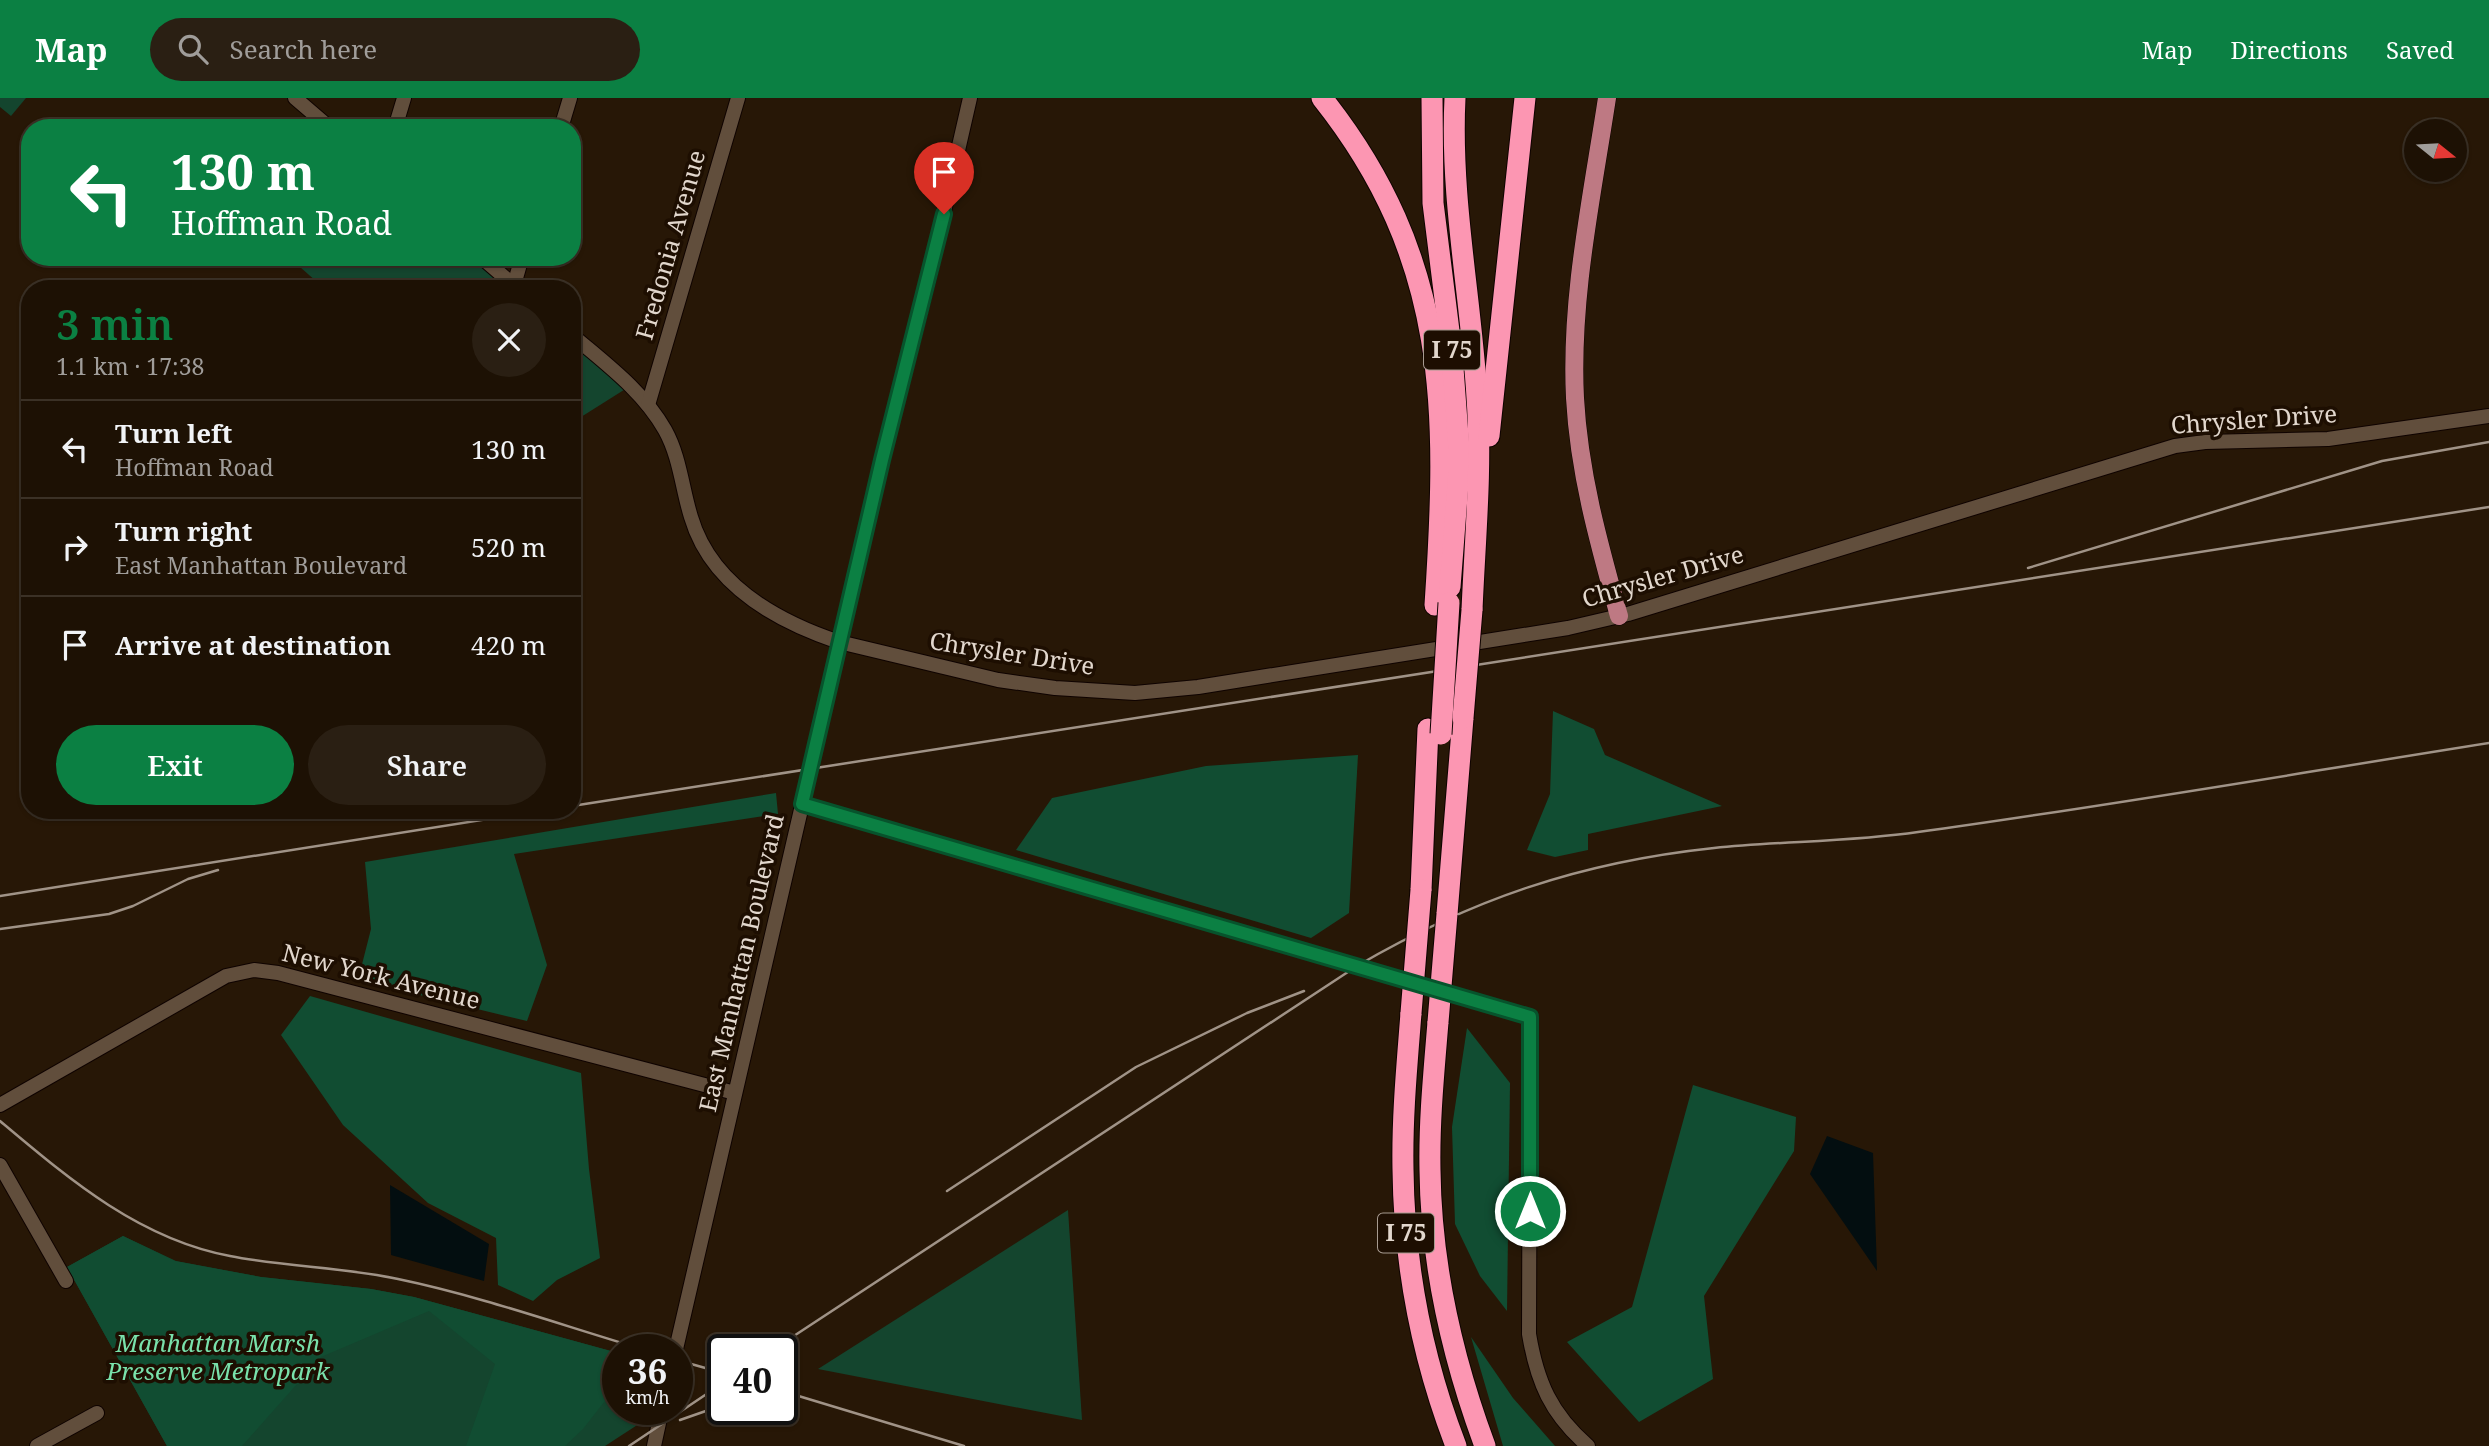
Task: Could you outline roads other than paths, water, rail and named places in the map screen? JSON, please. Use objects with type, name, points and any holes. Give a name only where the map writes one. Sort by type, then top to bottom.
[{"type":"highway","points":[[1311,98],[1359,166],[1391,223],[1411,278],[1426,304]]},
{"type":"highway","points":[[1322,98],[1355,144],[1385,194],[1408,246],[1426,304],[1437,375],[1441,436],[1442,604]]},
{"type":"highway","name":"I 75","points":[[1432,98],[1433,203],[1452,355],[1459,471],[1442,604],[1403,1141],[1408,1245],[1425,1347],[1456,1446]]},
{"type":"highway","name":"I 75","points":[[1455,98],[1456,190],[1476,374],[1480,449],[1479,503],[1438,1021],[1430,1136],[1431,1189],[1436,1251],[1453,1346],[1485,1446]]},
{"type":"highway","points":[[1479,503],[1488,450],[1524,98]]},
{"type":"highway","points":[[1516,182],[1527,159],[1536,98]]},
{"type":"main road","points":[[1607,98],[1580,281],[1574,370],[1576,418],[1585,487],[1619,616]]},
{"type":"street","points":[[295,98],[320,119]]},
{"type":"street","points":[[398,119],[404,98]]},
{"type":"street","points":[[564,119],[570,98]]},
{"type":"street","name":"Fredonia Avenue","points":[[648,405],[738,98]]},
{"type":"street","name":"East Manhattan Boulevard","points":[[679,1334],[839,642],[971,98]]},
{"type":"street","points":[[492,266],[508,280]]},
{"type":"street","name":"Chrysler Drive","points":[[581,343],[632,386],[665,430],[673,448],[694,528],[711,561],[738,590],[752,600],[815,634],[839,642],[998,680],[1055,688],[1135,693],[1212,685],[1568,628],[1619,616],[2175,446],[2205,442],[2328,439],[2489,416]]},
{"type":"street","points":[[802,804],[1530,1017],[1529,1334],[1541,1386],[1565,1423],[1588,1446]]},
{"type":"street","name":"New York Avenue","points":[[0,1105],[226,975],[254,971],[291,977],[735,1094]]},
{"type":"street","points":[[0,1165],[66,1282]]},
{"type":"street","points":[[37,1446],[97,1413]]},
{"type":"street","points":[[654,1446],[659,1425]]},
{"type":"railway","points":[[2028,568],[2382,461],[2489,442]]},
{"type":"railway","points":[[581,805],[2489,507]]},
{"type":"railway","points":[[797,1334],[1357,966],[1443,921],[1529,887],[1618,863],[1665,854],[1918,832],[2489,743]]},
{"type":"railway","points":[[0,896],[488,819]]},
{"type":"railway","points":[[0,929],[109,914],[133,906],[188,879],[218,870]]},
{"type":"railway","points":[[947,1191],[1136,1067],[1247,1013],[1304,991]]},
{"type":"railway","points":[[0,1121],[79,1185],[107,1204],[165,1236],[197,1248],[251,1260],[398,1279],[490,1302],[602,1337]]},
{"type":"railway","points":[[693,1365],[707,1368]]},
{"type":"railway","points":[[629,1446],[707,1394]]},
{"type":"railway","points":[[798,1396],[964,1446]]},
{"type":"railway","points":[[693,1415],[707,1411]]},
{"type":"park label","name":"Manhattan Marsh Preserve Metropark","points":[[218,1358]]}]
